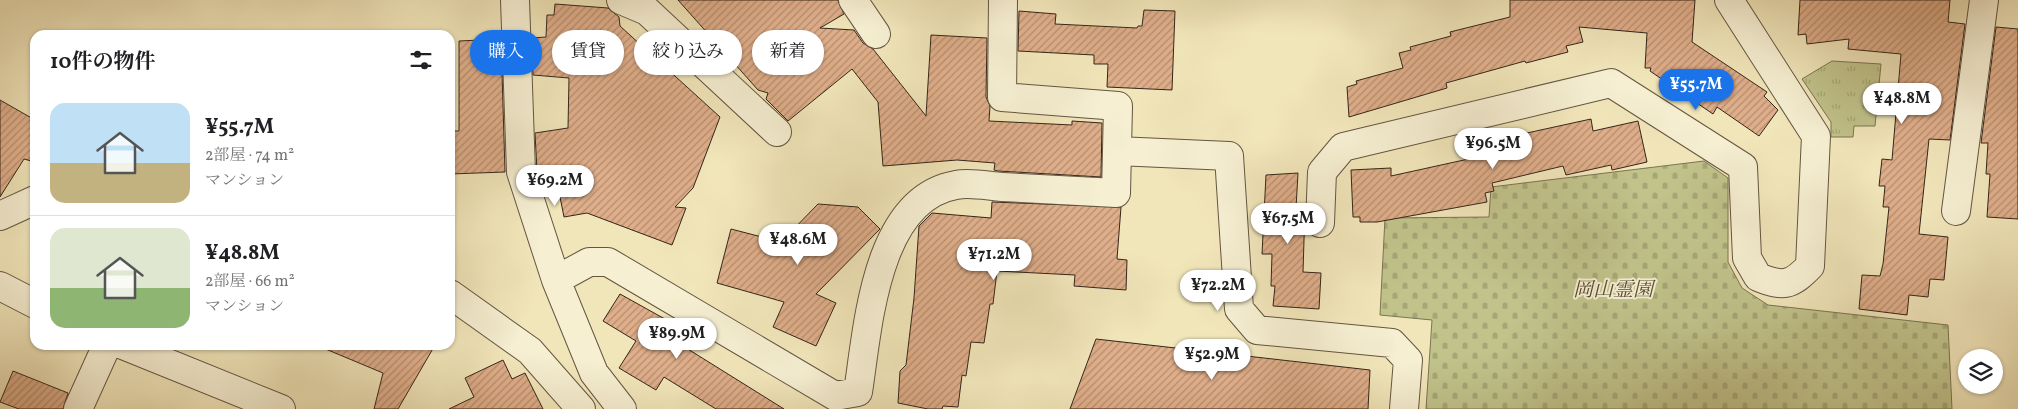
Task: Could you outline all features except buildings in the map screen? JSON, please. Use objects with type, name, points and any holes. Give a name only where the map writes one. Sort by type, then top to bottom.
[{"type":"street","points":[[621,0],[657,6],[777,132]]},
{"type":"street","points":[[853,0],[876,34]]},
{"type":"street","points":[[556,280],[590,262],[608,262],[835,396],[858,392],[872,303],[884,258],[903,222],[925,198],[956,185],[1116,193],[1118,106],[1002,98],[1003,0]]},
{"type":"street","points":[[1320,223],[1322,172],[1343,146],[1611,83],[1743,167],[1748,258],[1758,278],[1778,285],[1796,280],[1810,266],[1816,136],[1729,0]]},
{"type":"street","points":[[1956,211],[1984,0]]},
{"type":"street","points":[[509,5],[521,172],[556,280],[594,373],[622,409]]},
{"type":"street","points":[[1117,150],[1229,156],[1239,308],[1256,330],[1392,344],[1408,360],[1404,409]]},
{"type":"street","points":[[0,216],[30,202]]},
{"type":"street","points":[[0,286],[30,301]]},
{"type":"street","points":[[455,298],[530,352],[580,409]]},
{"type":"street","points":[[78,409],[105,350]]},
{"type":"street","points":[[135,350],[281,409]]},
{"type":"green space","points":[[1832,61],[1881,64],[1875,126],[1854,126],[1853,137],[1831,137],[1831,122],[1802,79]]},
{"type":"green space","name":"岡山霊園","points":[[1704,161],[1728,178],[1728,262],[1742,288],[1768,305],[1948,325],[1952,409],[1426,409],[1432,320],[1380,315],[1385,218],[1489,217],[1491,187]]}]
